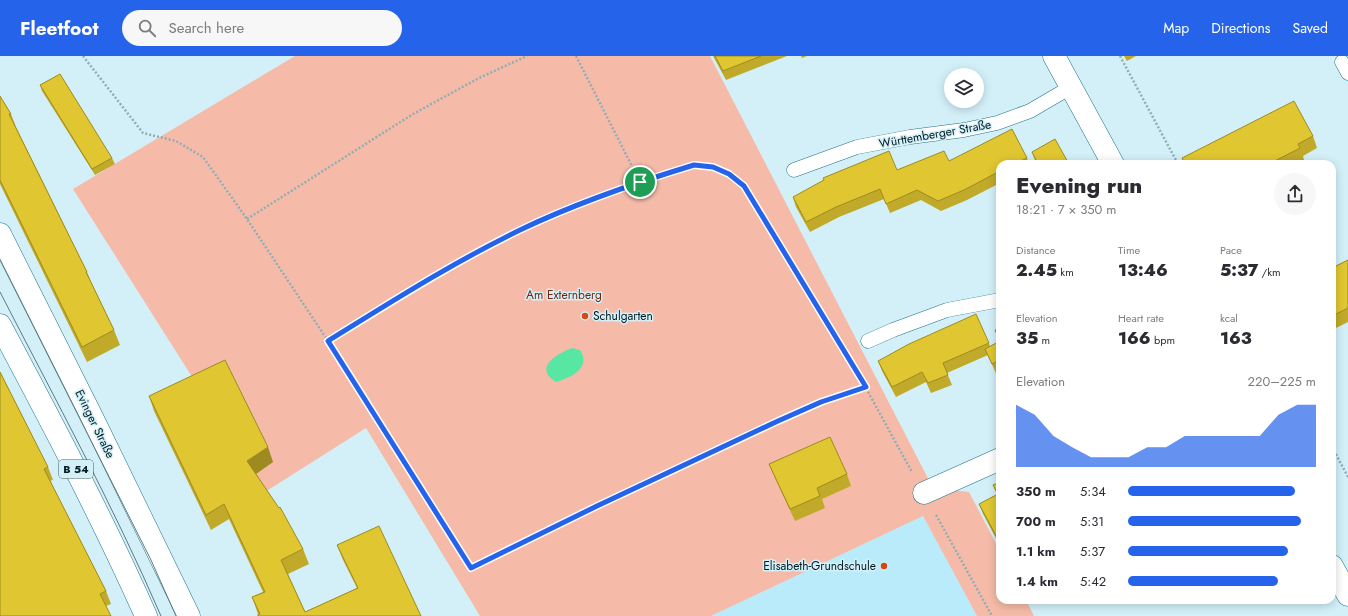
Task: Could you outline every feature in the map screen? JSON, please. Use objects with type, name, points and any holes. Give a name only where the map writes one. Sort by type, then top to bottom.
[{"type":"main road","points":[[1054,56],[1111,160]]},
{"type":"main road","name":"Evinger Straße","points":[[0,234],[94,420],[189,616]]},
{"type":"main road","name":"B 54","points":[[0,325],[67,451],[124,566],[146,616]]},
{"type":"main road","points":[[924,493],[996,461]]},
{"type":"main road","points":[[1336,574],[1348,596]]},
{"type":"lane","name":"Württemberger Straße","points":[[794,170],[857,147],[910,137],[964,130],[997,123],[1030,111],[1071,87]]},
{"type":"lane","points":[[868,341],[947,310],[996,301]]},
{"type":"path","points":[[83,56],[143,133],[176,141],[203,157],[247,219],[328,341],[471,568],[597,506],[771,424],[821,402],[866,387]]},
{"type":"path","points":[[247,219],[413,114],[479,78],[527,56]]},
{"type":"path","points":[[576,56],[640,182]]},
{"type":"path","points":[[1120,56],[1176,160]]},
{"type":"path","points":[[328,341],[416,286],[522,229],[640,182],[694,165],[713,167],[729,174],[744,186],[866,387],[992,616]]},
{"type":"path","points":[[1336,454],[1348,477]]},
{"type":"shaded area","points":[[572,348],[580,350],[583,356],[581,367],[573,375],[556,382],[549,377],[547,372],[549,362]]},
{"type":"shaded area","name":"Elisabeth-Grundschule","points":[[923,516],[977,616],[711,616]]},
{"type":"green space","name":"Am Externberg","points":[[295,56],[710,56],[933,488],[969,492],[996,543],[996,604],[1028,604],[1034,616],[977,616],[923,516],[711,616],[480,616],[366,428],[265,492],[73,189]]},
{"type":"building","points":[[715,56],[761,56],[723,71]]},
{"type":"building","points":[[60,74],[112,158],[92,169],[40,85]]},
{"type":"building","points":[[0,96],[11,114],[9,114],[114,330],[82,347],[0,180]]},
{"type":"building","points":[[1294,101],[1313,136],[1298,144],[1300,148],[1277,160],[1183,160],[1182,158]]},
{"type":"building","points":[[1012,129],[1027,158],[1023,160],[996,160],[996,173],[964,190],[938,201],[917,190],[886,204],[880,189],[836,207],[806,222],[793,197],[824,180],[823,178],[889,151],[897,170],[944,151],[949,161]]},
{"type":"building","points":[[1055,139],[1067,160],[1036,160],[1032,152]]},
{"type":"building","points":[[1348,260],[1348,308],[1336,314],[1336,266]]},
{"type":"building","points":[[976,314],[989,343],[943,363],[948,375],[928,383],[922,372],[892,387],[878,361],[909,344]]},
{"type":"building","points":[[996,343],[996,362],[992,364],[985,349]]},
{"type":"building","points":[[225,360],[268,447],[247,461],[279,508],[280,507],[303,549],[281,560],[305,612],[358,588],[337,545],[379,526],[421,616],[258,616],[258,614],[260,614],[252,597],[265,592],[224,504],[206,515],[149,396]]},
{"type":"building","points":[[0,372],[48,467],[44,469],[106,591],[100,594],[111,616],[0,616]]},
{"type":"building","points":[[830,437],[847,474],[817,488],[820,496],[790,509],[769,464]]},
{"type":"building","points":[[996,484],[996,490],[993,485]]},
{"type":"building","points":[[996,495],[996,536],[979,504]]},
{"type":"tram line","points":[[0,260],[151,560],[176,616]]},
{"type":"tram line","points":[[0,292],[103,493],[143,575],[161,616]]},
{"type":"place","name":"Schulgarten","points":[[585,316]]},
{"type":"place","name":"Elisabeth-Grundschule","points":[[884,566]]},
{"type":"route","points":[[694,165],[713,167],[729,174],[744,186],[866,387],[821,402],[778,421],[597,506],[471,568],[328,341],[416,286],[522,229],[640,182],[694,165]]}]
